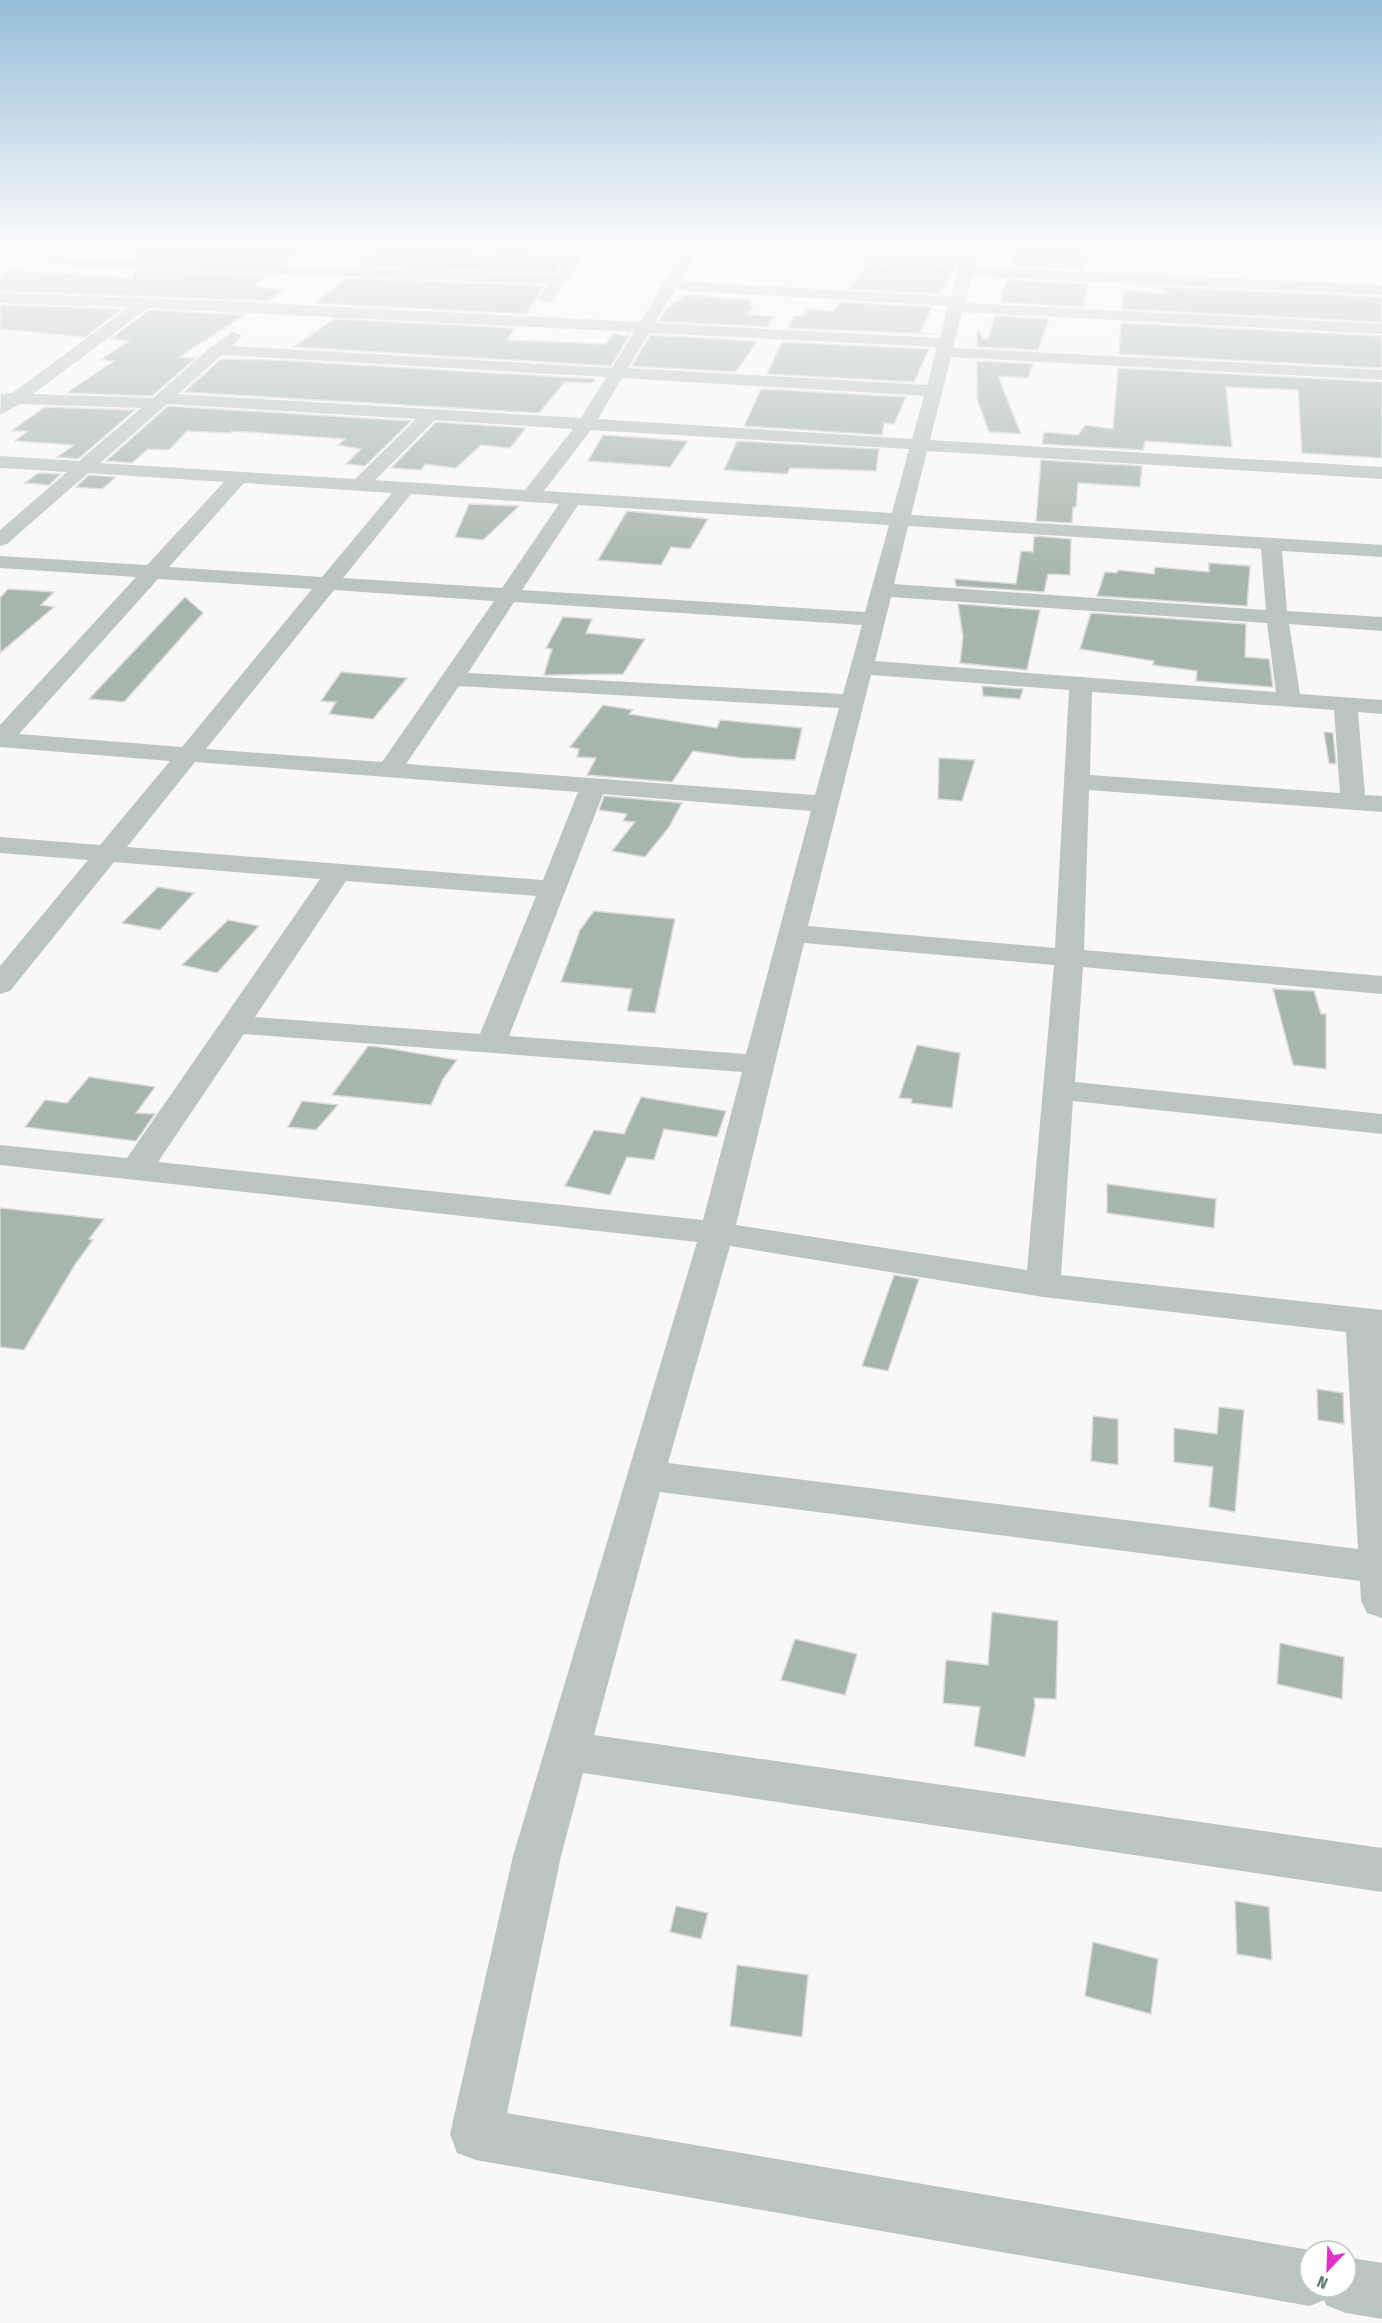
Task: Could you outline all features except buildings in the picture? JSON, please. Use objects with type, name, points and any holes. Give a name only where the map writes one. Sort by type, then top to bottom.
[{"type":"street","points":[[0,410],[8,398],[67,357]]},
{"type":"street","points":[[0,540],[208,357]]},
{"type":"street","points":[[346,357],[934,391]]},
{"type":"street","points":[[530,496],[586,424],[627,357]]},
{"type":"street","points":[[943,357],[792,933],[717,1233],[645,1475],[537,1856],[476,2134],[1298,2276]]},
{"type":"street","points":[[1236,357],[1262,363],[1382,375]]},
{"type":"street","points":[[8,398],[158,401],[430,414],[1382,473]]},
{"type":"street","points":[[359,486],[430,414]]},
{"type":"street","points":[[0,462],[1382,551]]},
{"type":"street","points":[[0,740],[238,478]]},
{"type":"street","points":[[0,985],[405,489]]},
{"type":"street","points":[[389,770],[455,679],[507,594],[572,499]]},
{"type":"street","points":[[1271,544],[1277,617],[1289,700]]},
{"type":"street","points":[[0,562],[507,594],[1277,617],[1382,624]]},
{"type":"street","points":[[455,679],[857,685],[1081,684],[1382,707]]},
{"type":"street","points":[[1043,1286],[1069,957],[1081,684]]},
{"type":"street","points":[[1345,704],[1353,802]]},
{"type":"street","points":[[0,740],[826,804]]},
{"type":"street","points":[[1077,782],[1382,804]]},
{"type":"street","points":[[491,1044],[594,785]]},
{"type":"street","points":[[0,846],[552,889]]},
{"type":"street","points":[[136,1170],[338,872]]},
{"type":"street","points":[[792,933],[1382,985]]},
{"type":"street","points":[[234,1024],[760,1064]]},
{"type":"street","points":[[1058,1090],[1382,1124]]},
{"type":"street","points":[[0,1155],[717,1233],[1043,1286],[1373,1322],[1381,1579],[645,1475]]},
{"type":"street","points":[[567,1751],[1382,1870]]},
{"type":"street","points":[[1358,2287],[1382,2291]]}]
